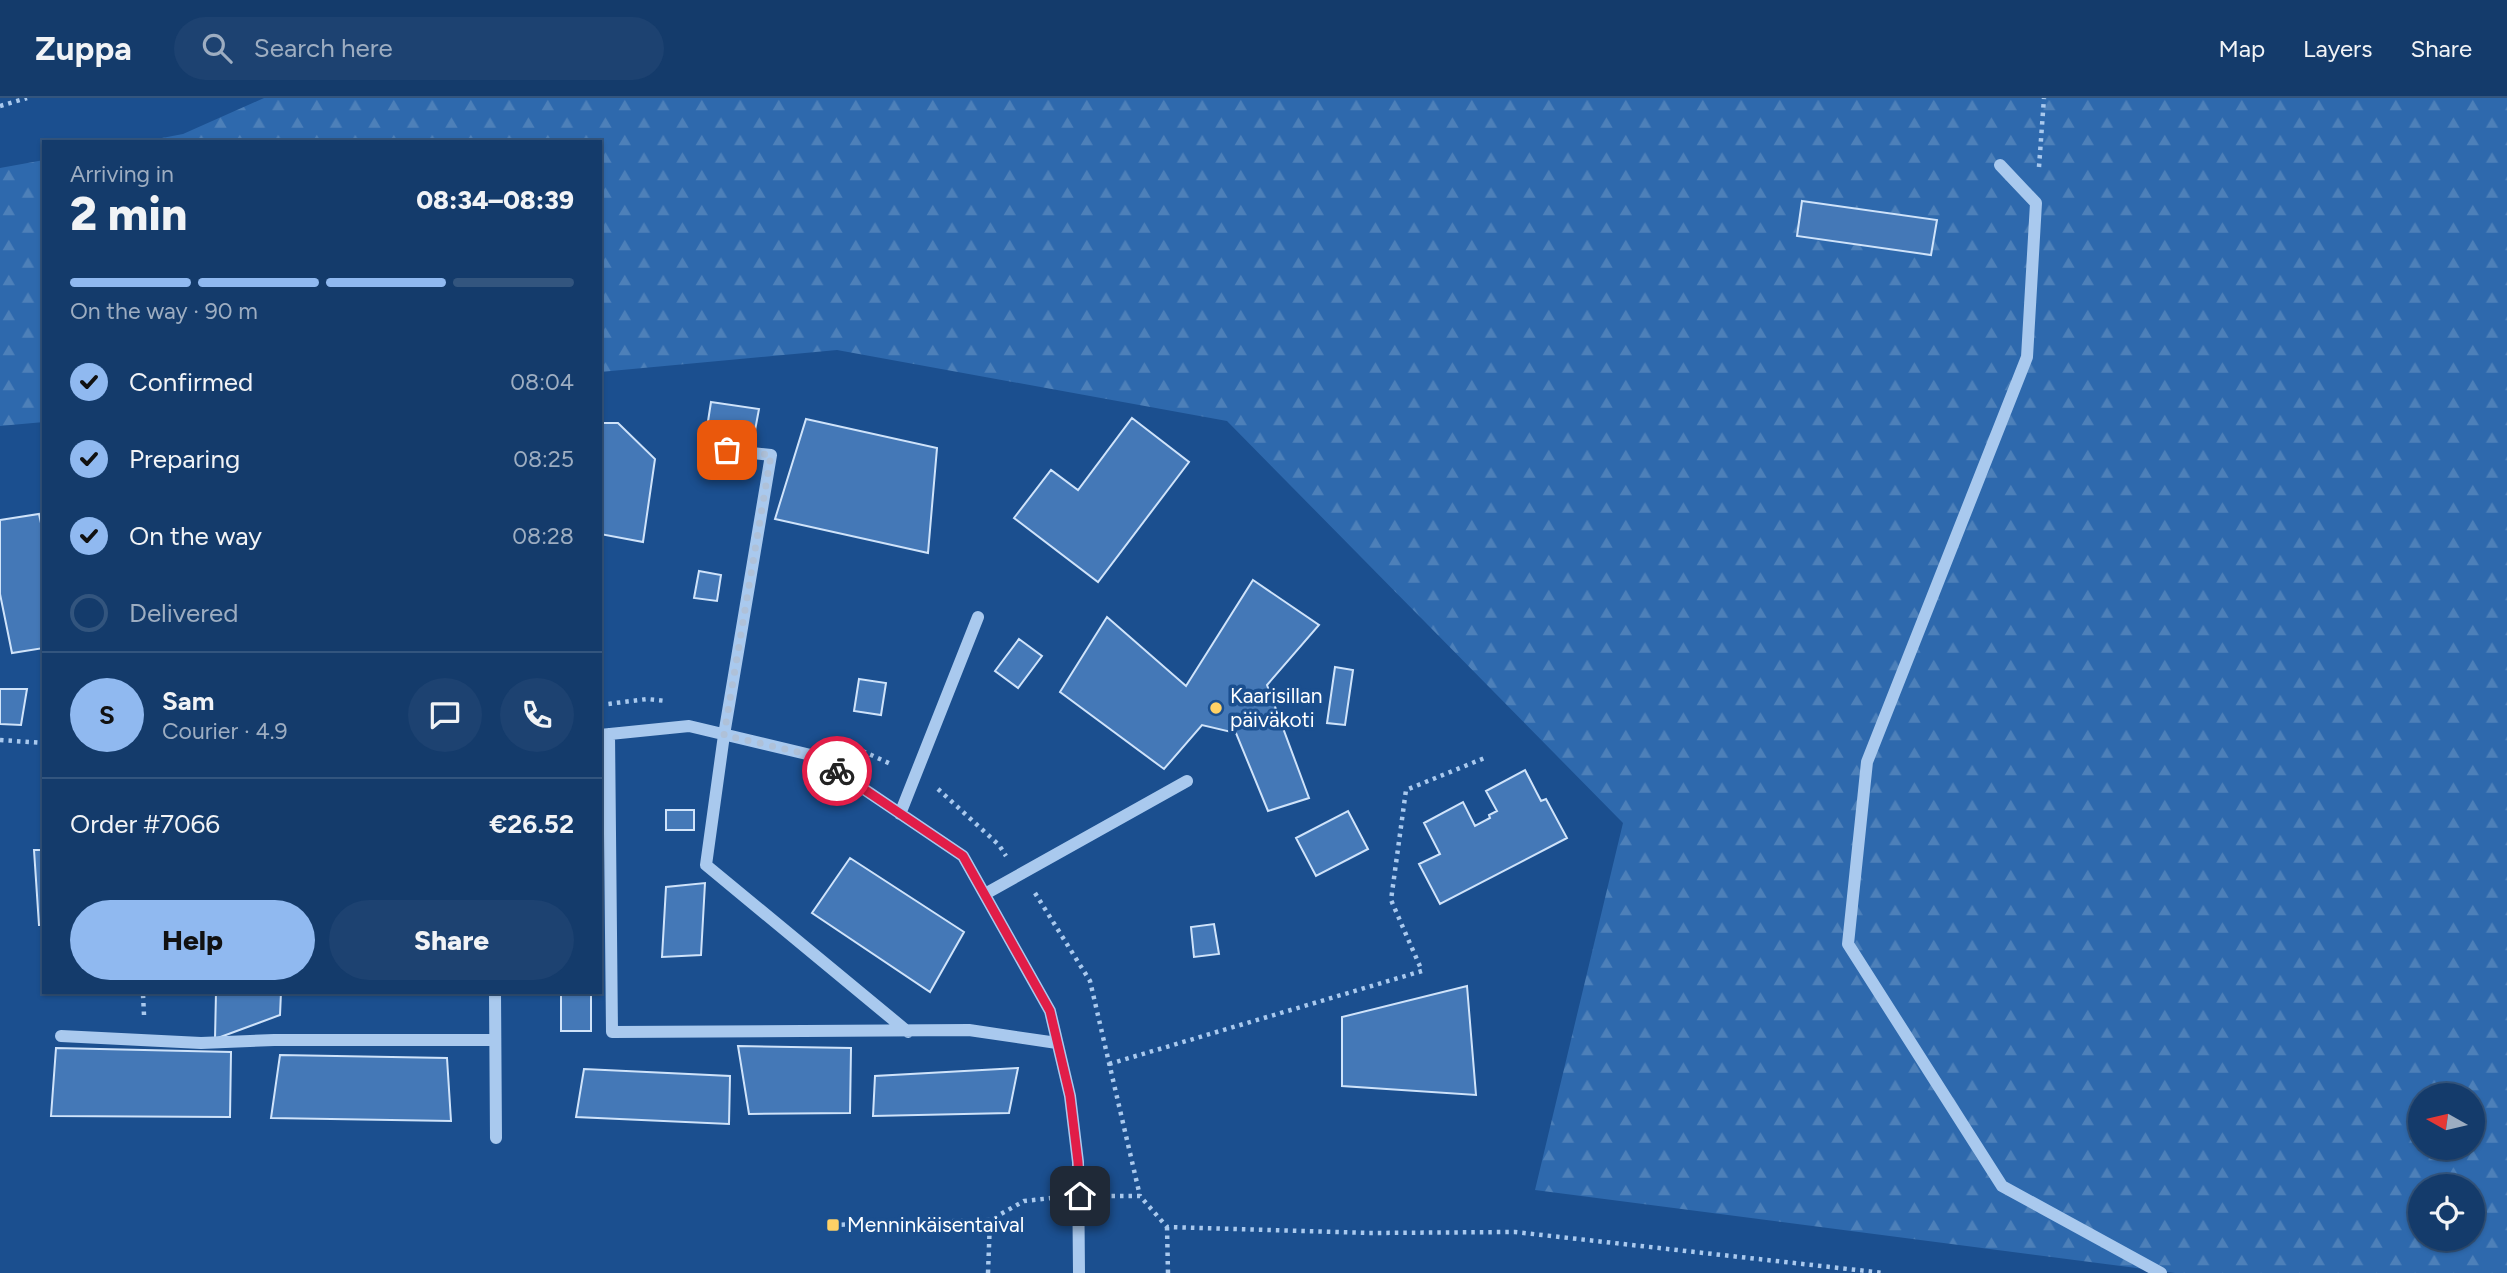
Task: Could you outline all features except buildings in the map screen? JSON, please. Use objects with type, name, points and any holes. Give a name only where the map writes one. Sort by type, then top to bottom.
[{"type":"street","points":[[2000,165],[2036,203],[2027,357],[1867,762],[1848,944],[2002,1186],[2161,1273]]},
{"type":"street","points":[[705,448],[771,455],[724,735],[706,865],[908,1032]]},
{"type":"street","points":[[900,814],[978,617]]},
{"type":"street","points":[[1057,1043],[969,1030],[612,1032],[605,734],[689,726],[815,756],[963,856],[1050,1011],[1070,1096],[1078,1162],[1079,1273]]},
{"type":"street","points":[[985,894],[1187,781]]},
{"type":"street","points":[[495,994],[496,1138]]},
{"type":"street","points":[[61,1035],[201,1043],[288,1040],[495,1040]]},
{"type":"path","points":[[0,106],[27,98]]},
{"type":"path","points":[[2036,203],[2044,98]]},
{"type":"path","points":[[0,740],[42,743]]},
{"type":"path","points":[[1109,1064],[1422,971],[1391,900],[1406,790],[1487,757]]},
{"type":"path","points":[[833,1226],[990,1220],[1024,1201],[1080,1196],[1140,1196],[1167,1227],[1168,1273]]},
{"type":"path","points":[[988,1273],[990,1220]]},
{"type":"path","points":[[1167,1227],[1369,1233],[1515,1232],[1884,1273]]},
{"type":"green space","points":[[264,98],[2507,98],[2507,1273],[2175,1273],[1535,1190],[1623,823],[1227,421],[837,350],[602,372],[602,140],[152,140],[183,134]]},
{"type":"green space","points":[[42,160],[42,422],[0,426],[0,168]]},
{"type":"way so far","points":[[727,450],[771,455],[724,735],[815,756],[837,771]]},
{"type":"place","name":"Kaarisillan päiväkoti","points":[[1216,708]]},
{"type":"place","name":"Menninkäisentaival","points":[[833,1225]]},
{"type":"route","points":[[837,771],[963,856],[1050,1011],[1070,1096],[1080,1196]]}]
